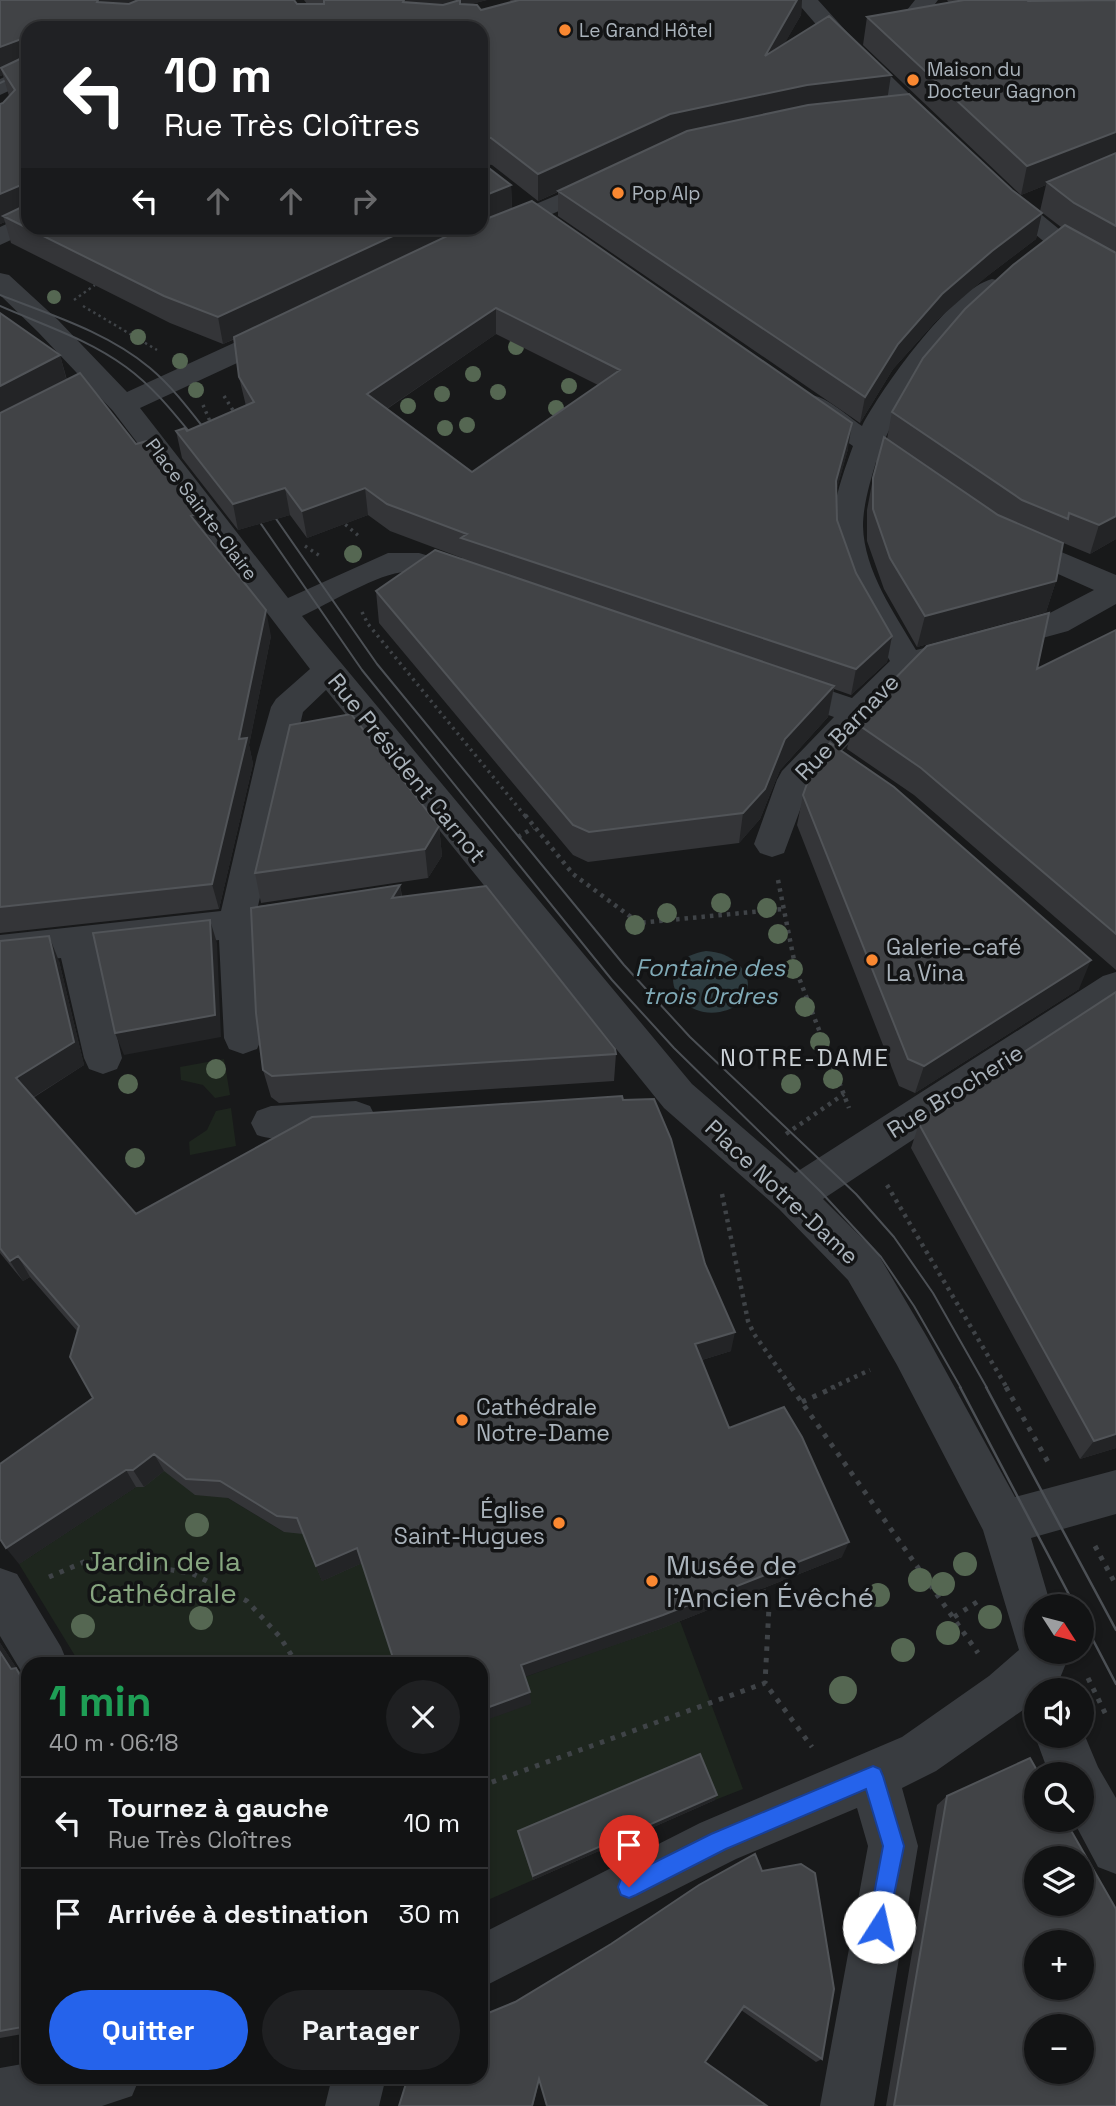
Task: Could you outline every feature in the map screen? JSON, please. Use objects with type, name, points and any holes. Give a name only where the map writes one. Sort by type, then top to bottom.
[{"type":"street","points":[[806,0],[841,41],[948,145]]},
{"type":"street","points":[[841,41],[915,15],[927,0]]},
{"type":"street","points":[[1,100],[21,80]]},
{"type":"street","points":[[1,100],[21,90]]},
{"type":"street","points":[[883,111],[909,108]]},
{"type":"street","points":[[488,232],[630,170]]},
{"type":"street","points":[[988,182],[1017,209],[1035,255]]},
{"type":"street","points":[[1017,209],[1042,199]]},
{"type":"street","points":[[0,237],[21,226]]},
{"type":"street","points":[[469,240],[482,235]]},
{"type":"street","points":[[1035,255],[1116,273]]},
{"type":"street","points":[[908,664],[859,574],[848,527],[857,475],[867,443],[888,401],[901,383],[973,303],[1035,255]]},
{"type":"street","name":"Place Sainte-Claire","points":[[0,281],[27,306],[87,386],[123,405],[290,623]]},
{"type":"street","points":[[0,318],[27,306]]},
{"type":"street","points":[[123,405],[309,319]]},
{"type":"street","points":[[789,389],[945,498]]},
{"type":"street","points":[[985,526],[1002,538],[1116,589]]},
{"type":"street","points":[[290,623],[388,563],[415,561],[496,588]]},
{"type":"street","name":"Rue Barnave","points":[[772,844],[794,780],[833,758],[858,712],[908,664],[1057,624],[1116,589]]},
{"type":"street","name":"Rue Président Carnot","points":[[290,623],[496,891]]},
{"type":"street","points":[[243,1038],[236,924],[274,756],[288,707],[315,681],[330,673]]},
{"type":"street","points":[[754,677],[858,712]]},
{"type":"street","name":"Place Notre-Dame","points":[[496,891],[678,1097],[793,1196],[863,1268],[912,1351],[1004,1522],[1043,1668]]},
{"type":"street","points":[[0,950],[236,924],[331,910]]},
{"type":"street","points":[[78,941],[81,969],[103,1058]]},
{"type":"street","points":[[1081,966],[1111,998]]},
{"type":"street","name":"Rue Brocherie","points":[[793,1196],[866,1148],[1111,998]]},
{"type":"street","points":[[633,1100],[678,1097]]},
{"type":"street","points":[[271,1123],[396,1115]]},
{"type":"street","points":[[1004,1522],[1116,1492]]},
{"type":"street","points":[[4,1598],[40,1657]]},
{"type":"street","points":[[488,1958],[718,1841],[919,1754],[1043,1668]]},
{"type":"street","points":[[847,2106],[893,1846],[856,1782]]},
{"type":"street","points":[[1094,1807],[1116,1849]]},
{"type":"street","points":[[0,2095],[69,2084]]},
{"type":"street","points":[[352,2106],[357,2084]]},
{"type":"path","points":[[74,300],[95,285]]},
{"type":"path","points":[[368,624],[573,874],[639,923],[783,909]]},
{"type":"path","points":[[772,844],[796,970],[866,1148],[974,1329],[1116,1585]]},
{"type":"path","points":[[748,1321],[754,1334],[802,1402],[1043,1668],[1112,1729]]},
{"type":"path","points":[[802,1402],[876,1367]]},
{"type":"path","points":[[4,1598],[98,1556],[149,1564],[193,1574],[247,1601],[280,1637],[293,1657]]},
{"type":"path","points":[[763,1590],[769,1607],[765,1683],[856,1782]]},
{"type":"path","points":[[488,1783],[765,1683]]},
{"type":"green space","points":[[224,1059],[230,1095],[215,1098],[203,1085],[181,1080],[180,1067]]},
{"type":"green space","points":[[231,1108],[236,1146],[190,1155],[189,1142],[207,1130],[216,1111]]},
{"type":"green space","name":"Jardin de la Cathédrale","points":[[177,1460],[228,1498],[284,1532],[302,1530],[322,1581],[370,1557],[393,1657],[76,1657],[19,1564]]},
{"type":"green space","points":[[680,1621],[743,1789],[715,1800],[698,1761],[533,1880],[488,1900],[488,1714],[522,1678]]},
{"type":"water","name":"Fontaine des trois Ordres","points":[[706,951],[734,960],[747,979],[748,989],[744,999],[734,1007],[720,1012],[704,1012],[690,1007],[680,999],[674,988],[673,976],[678,965],[688,957]]},
{"type":"building","points":[[0,0],[98,0],[97,2],[129,4],[138,0],[294,0],[297,4],[324,4],[324,0],[404,0],[403,2],[443,5],[460,0],[460,4],[477,5],[481,10],[519,0],[797,0],[765,56],[829,16],[891,75],[807,85],[670,114],[538,174],[488,138],[488,21],[21,21],[21,39],[0,47]]},
{"type":"building","points":[[964,0],[1116,0],[1116,132],[1027,166],[867,17]]},
{"type":"building","points":[[21,58],[21,185],[0,194],[0,104],[15,90],[1,68]]},
{"type":"building","points":[[909,94],[1012,190],[1042,213],[942,294],[898,344],[865,397],[558,191],[687,131],[808,105]]},
{"type":"building","points":[[1116,153],[1116,226],[1074,203],[1047,182]]},
{"type":"building","points":[[488,167],[511,185],[488,194]]},
{"type":"building","points":[[532,201],[852,423],[836,481],[837,520],[856,573],[892,636],[856,669],[461,538],[467,534],[387,504],[365,488],[302,511],[285,488],[233,504],[176,431],[185,428],[187,431],[254,402],[239,377],[234,337],[449,235],[488,235],[488,218]],"holes":[[[496,308],[620,370],[472,472],[367,394]]]},
{"type":"building","points":[[21,207],[21,225],[3,216]]},
{"type":"building","points":[[1065,225],[1116,253],[1116,516],[1099,525],[1069,513],[1068,519],[1022,500],[892,412],[923,358],[965,309],[1013,265]]},
{"type":"building","points":[[41,235],[395,235],[218,317],[164,296]]},
{"type":"building","points":[[0,313],[60,355],[0,386]]},
{"type":"building","points":[[80,373],[136,444],[147,441],[202,512],[191,516],[266,610],[239,739],[247,738],[212,884],[0,907],[0,413]]},
{"type":"building","points":[[884,437],[998,515],[1063,543],[1056,581],[925,616],[890,558],[873,509],[873,478]]},
{"type":"building","points":[[435,550],[834,686],[785,739],[765,789],[743,813],[589,832],[573,825],[376,591]]},
{"type":"building","points":[[1049,613],[1037,669],[1116,630],[1116,934],[921,768],[853,721],[927,646]]},
{"type":"building","points":[[351,714],[439,826],[425,849],[255,873],[290,725]]},
{"type":"building","points":[[830,743],[894,787],[1091,960],[924,1066],[908,1059],[803,795],[817,756]]},
{"type":"building","points":[[400,885],[392,898],[486,886],[615,1049],[616,1054],[272,1076],[263,1070],[256,1013],[251,908]]},
{"type":"building","points":[[210,920],[215,1015],[115,1033],[93,933]]},
{"type":"building","points":[[49,936],[74,1042],[16,1078],[136,1214],[312,1117],[622,1096],[623,1100],[654,1099],[671,1139],[705,1264],[735,1332],[695,1344],[729,1428],[784,1407],[802,1437],[849,1542],[663,1615],[521,1665],[530,1692],[488,1707],[488,1657],[393,1657],[357,1548],[316,1566],[297,1518],[277,1516],[220,1481],[186,1479],[154,1454],[133,1470],[126,1470],[6,1548],[0,1539],[0,1464],[93,1398],[70,1357],[79,1326],[18,1256],[10,1261],[0,1248],[0,941]]},
{"type":"building","points":[[1116,992],[1116,1434],[1094,1441],[919,1124],[923,1118]]},
{"type":"building","points":[[0,1652],[11,1669],[16,1668],[21,1677],[21,2027],[0,2031]]},
{"type":"building","points":[[700,1754],[717,1795],[533,1876],[518,1831]]},
{"type":"building","points":[[1030,1758],[1032,1762],[1024,1762],[1024,1832],[1072,1832],[1080,1846],[1024,1846],[1024,1916],[1094,1916],[1094,1871],[1116,1909],[1116,2106],[894,2106],[947,1796]]},
{"type":"building","points":[[755,1854],[762,1871],[801,1864],[815,1873],[834,1989],[822,2059],[744,2006],[705,2062],[767,2106],[547,2106],[539,2079],[532,2106],[399,2106],[406,2084],[488,2084],[488,2013],[515,2002],[611,1944],[699,1885]]},
{"type":"tram line","points":[[0,83],[21,72]]},
{"type":"tram line","points":[[0,295],[97,334],[133,355],[168,385],[214,441]]},
{"type":"tram line","points":[[0,306],[81,340],[126,367],[156,394],[200,445]]},
{"type":"tram line","points":[[265,503],[377,664],[624,965],[690,1037],[856,1194],[894,1237],[933,1293],[987,1388]]},
{"type":"tram line","points":[[250,508],[362,670],[612,980],[674,1048],[821,1192],[881,1257],[914,1306],[961,1388]]},
{"type":"tram line","points":[[960,1387],[1069,1594]]},
{"type":"tram line","points":[[986,1387],[1116,1630]]},
{"type":"tram line","points":[[1094,1642],[1116,1684]]},
{"type":"place","name":"Le Grand Hôtel","points":[[565,30]]},
{"type":"place","name":"Maison du Docteur Gagnon","points":[[913,80]]},
{"type":"place","name":"Pop Alp","points":[[618,193]]},
{"type":"place","name":"Galerie-café La Vina","points":[[872,960]]},
{"type":"place","name":"Cathédrale Notre-Dame","points":[[462,1420]]},
{"type":"place","name":"Église Saint-Hugues","points":[[559,1523]]},
{"type":"place","name":"Musée de l'Ancien Évêché","points":[[652,1581]]},
{"type":"district","name":"NOTRE-DAME","points":[[805,1058]]},
{"type":"route","points":[[629,1887],[718,1841],[873,1776],[893,1846],[879,1927]]}]
